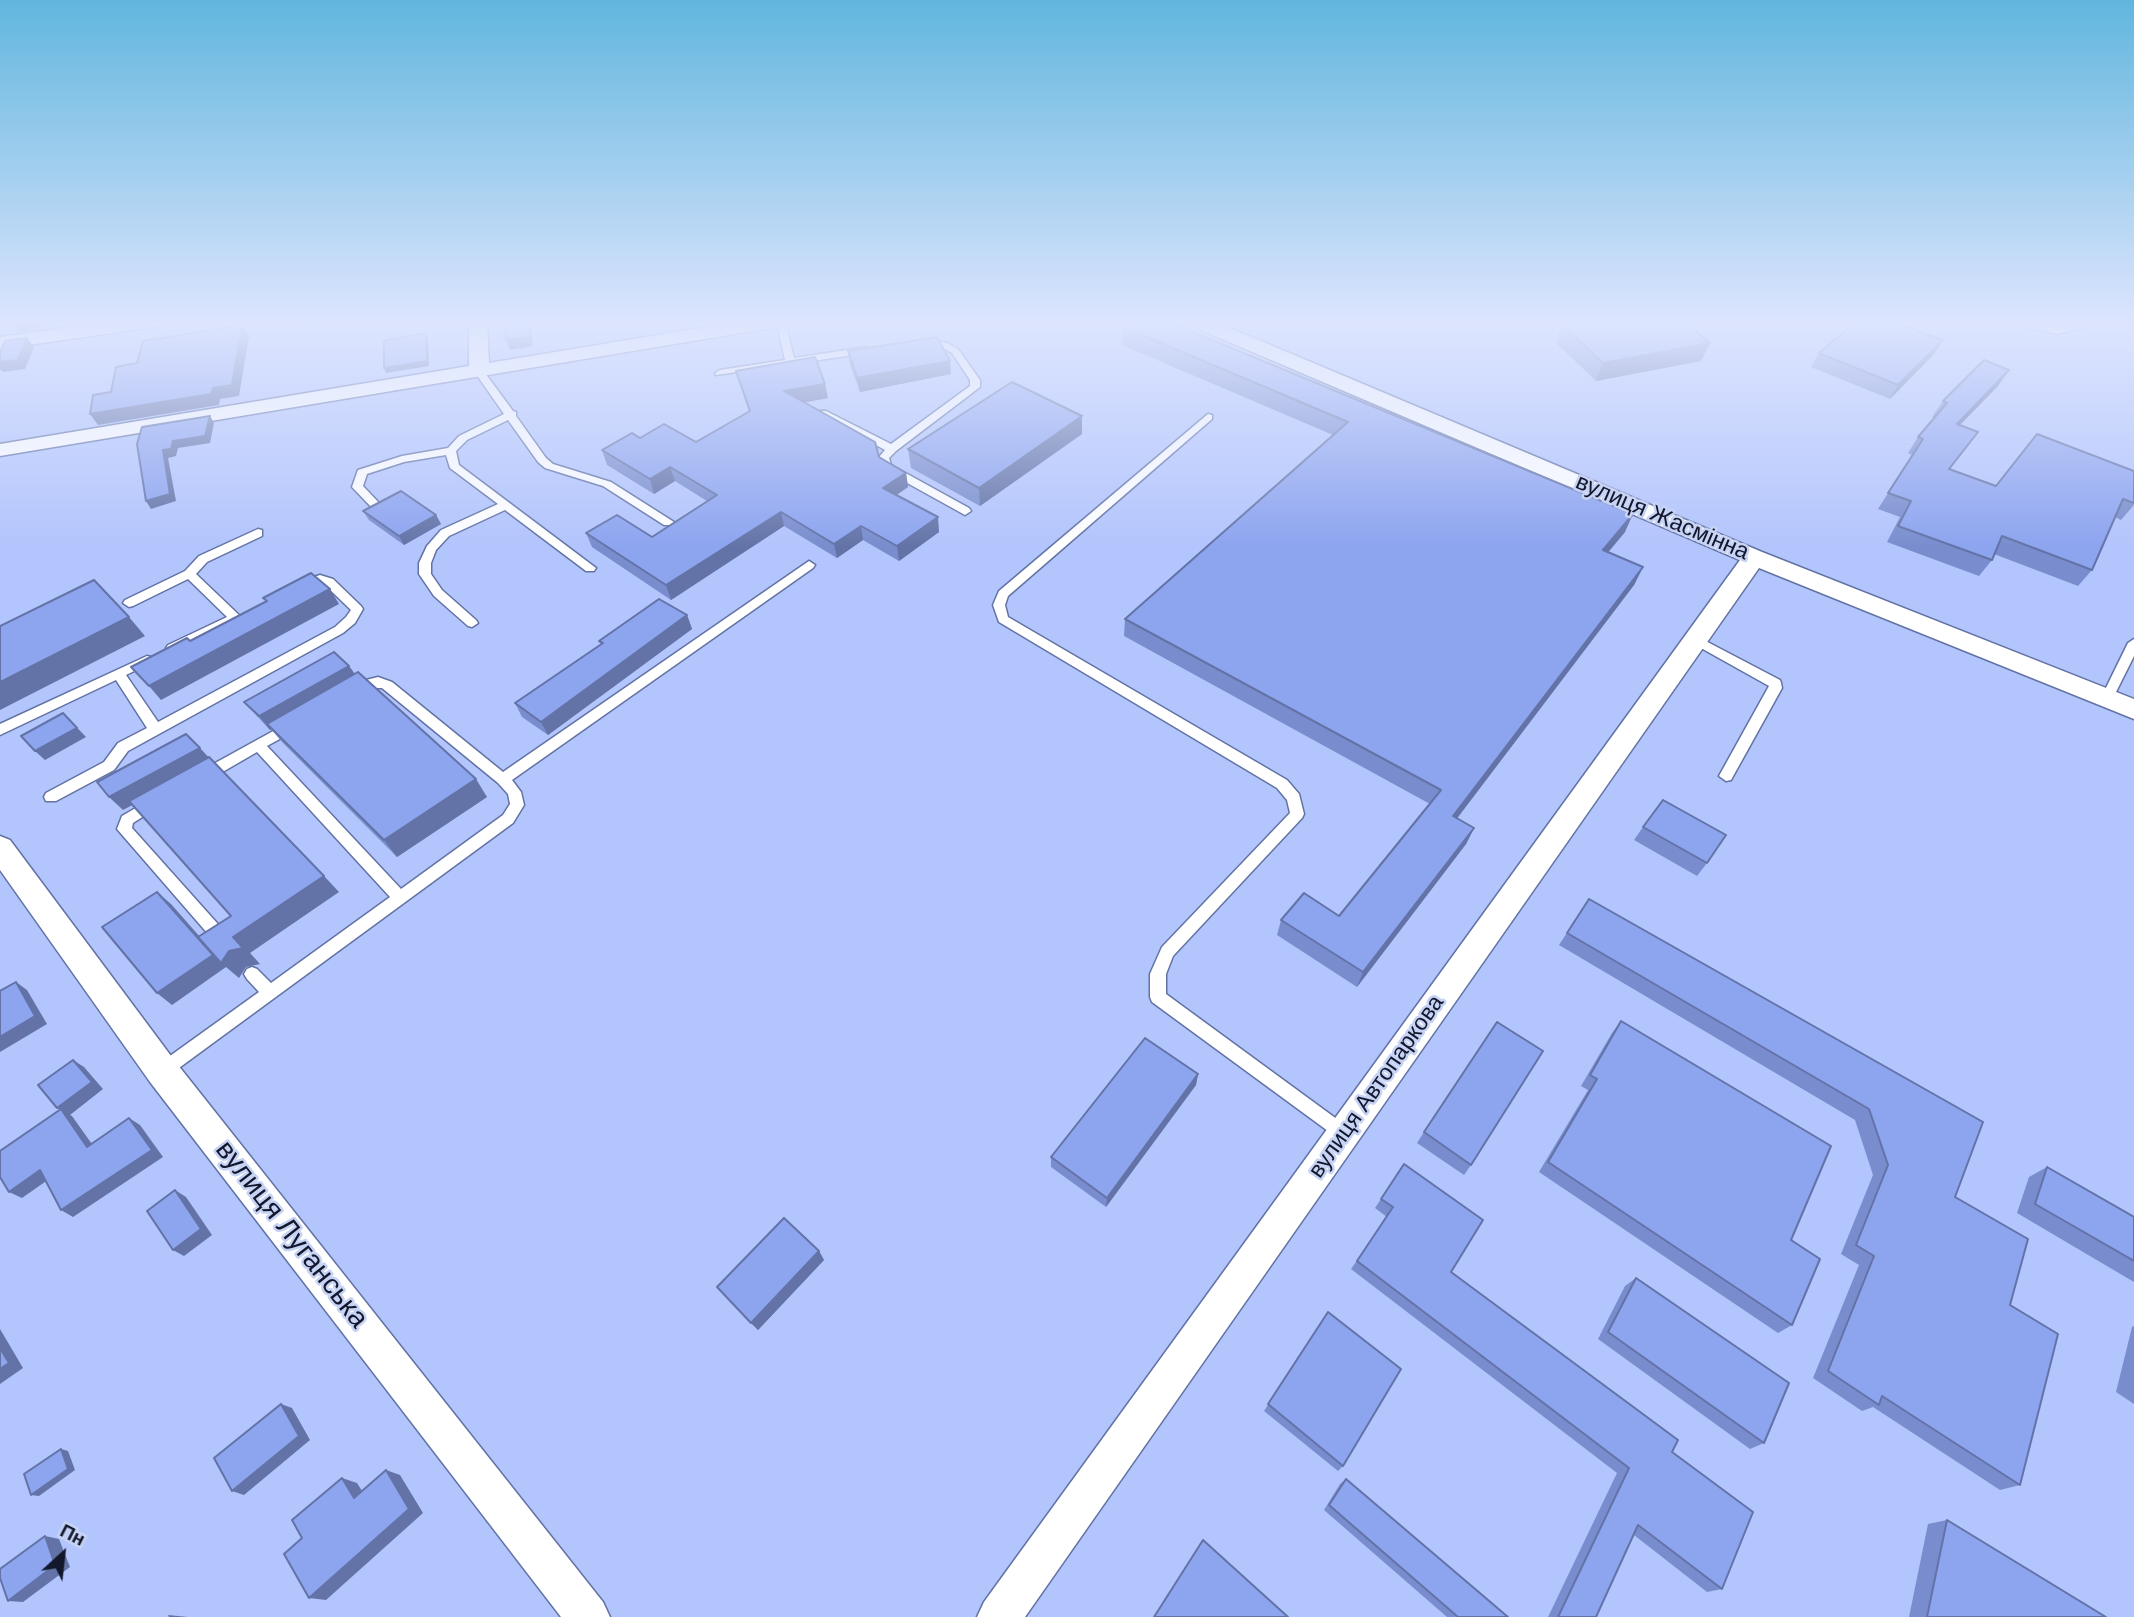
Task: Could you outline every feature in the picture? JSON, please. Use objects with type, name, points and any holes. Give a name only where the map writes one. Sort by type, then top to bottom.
[{"type":"street","points":[[0,450],[331,395]]},
{"type":"street","name":"вулиця Жасмінна","points":[[1372,395],[1754,557],[2134,709]]},
{"type":"street","name":"вулиця Автопаркова","points":[[999,1617],[1754,557]]},
{"type":"street","name":"вулиця Луганська","points":[[0,848],[162,1071],[588,1617]]},
{"type":"lane","points":[[498,395],[542,460],[549,466],[607,484],[668,522]]},
{"type":"lane","points":[[964,395],[884,457],[886,467],[965,511]]},
{"type":"lane","points":[[814,409],[892,449]]},
{"type":"lane","points":[[378,508],[357,486],[362,472],[402,459],[451,451],[463,438],[512,414]]},
{"type":"lane","points":[[1208,417],[1003,594],[999,605],[1003,619],[1282,784],[1294,798],[1297,814],[1167,952],[1158,974],[1158,996],[1343,1134]]},
{"type":"lane","points":[[451,451],[454,466],[590,568]]},
{"type":"lane","points":[[472,623],[438,593],[425,574],[425,563],[430,549],[446,533],[506,505]]},
{"type":"lane","points":[[129,603],[189,574],[203,559],[258,533]]},
{"type":"lane","points":[[503,779],[809,565]]},
{"type":"lane","points":[[0,730],[241,615],[189,574]]},
{"type":"lane","points":[[51,797],[109,766],[120,750],[339,631],[351,620],[357,609],[329,582],[320,579],[285,593]]},
{"type":"lane","points":[[1696,639],[1775,683],[1776,688],[1726,776]]},
{"type":"lane","points":[[2108,698],[2134,643]]},
{"type":"lane","points":[[118,674],[156,730]]},
{"type":"lane","points":[[162,1071],[508,819],[517,805],[514,792],[503,779],[387,685],[379,682],[366,684],[342,697]]},
{"type":"lane","points":[[191,783],[307,718]]},
{"type":"lane","points":[[259,746],[401,899]]},
{"type":"lane","points":[[169,795],[135,813],[127,820],[124,829],[220,937]]},
{"type":"lane","points":[[252,974],[270,993]]},
{"type":"building","points":[[93,395],[202,395],[90,414]]},
{"type":"building","points":[[745,395],[792,395],[875,442],[879,457],[906,473],[883,488],[938,517],[897,546],[861,526],[834,544],[781,512],[666,585],[586,533],[617,515],[652,537],[717,495],[670,467],[650,479],[602,450],[632,433],[640,438],[664,424],[696,442],[750,411]]},
{"type":"building","points":[[991,395],[1040,395],[1082,416],[979,488],[908,449]]},
{"type":"building","points":[[1285,395],[1346,395],[1633,514],[1603,550],[1643,567],[1453,816],[1474,828],[1363,972],[1281,920],[1304,893],[1339,916],[1441,790],[1125,619],[1348,422]]},
{"type":"building","points":[[1949,395],[1984,395],[1957,424],[1978,432],[1949,469],[1996,486],[2037,434],[2134,471],[2134,503],[2123,499],[2092,570],[2002,536],[1992,560],[1898,526],[1911,501],[1888,493],[1923,439],[1918,437],[1947,403],[1943,401]]},
{"type":"building","points":[[210,416],[205,436],[173,441],[171,449],[163,450],[170,494],[146,501],[137,444],[142,427]]},
{"type":"building","points":[[401,491],[436,515],[399,536],[363,511]]},
{"type":"building","points":[[311,573],[330,589],[149,686],[131,667],[187,638],[190,641],[267,601],[263,598]]},
{"type":"building","points":[[94,580],[129,617],[0,682],[0,626]]},
{"type":"building","points":[[659,599],[687,615],[541,722],[515,703],[603,643],[599,641]]},
{"type":"building","points":[[334,652],[349,666],[259,716],[244,702]]},
{"type":"building","points":[[358,672],[476,779],[384,840],[267,724]]},
{"type":"building","points":[[63,713],[77,728],[35,751],[21,736]]},
{"type":"building","points":[[186,734],[200,748],[109,797],[97,782]]},
{"type":"building","points":[[209,757],[324,876],[233,937],[243,948],[229,951],[221,963],[198,937],[231,916],[129,801]]},
{"type":"building","points":[[1663,800],[1726,835],[1707,863],[1643,827]]},
{"type":"building","points":[[157,892],[213,955],[157,993],[102,927]]},
{"type":"building","points":[[1589,899],[1983,1122],[1955,1197],[2028,1239],[2010,1305],[2058,1334],[2020,1485],[1882,1396],[1879,1405],[1828,1371],[1874,1256],[1856,1245],[1888,1165],[1869,1109],[1567,933]]},
{"type":"building","points":[[16,982],[35,1016],[0,1037],[0,991]]},
{"type":"building","points":[[1621,1021],[1831,1146],[1791,1240],[1820,1259],[1792,1325],[1548,1162],[1597,1079],[1590,1075]]},
{"type":"building","points":[[1497,1022],[1543,1051],[1471,1165],[1424,1132]]},
{"type":"building","points":[[1145,1038],[1198,1074],[1107,1198],[1051,1157]]},
{"type":"building","points":[[73,1060],[92,1082],[57,1108],[38,1085]]},
{"type":"building","points":[[61,1109],[87,1147],[129,1118],[152,1150],[61,1210],[40,1170],[9,1192],[0,1177],[0,1151]]},
{"type":"building","points":[[1404,1164],[1483,1220],[1451,1272],[1678,1440],[1672,1452],[1753,1512],[1722,1589],[1638,1525],[1596,1617],[1558,1617],[1629,1468],[1357,1261],[1393,1207],[1381,1199]]},
{"type":"building","points":[[2047,1167],[2134,1217],[2134,1261],[2035,1204]]},
{"type":"building","points":[[175,1190],[201,1229],[173,1250],[147,1211]]},
{"type":"building","points":[[784,1218],[819,1251],[751,1323],[717,1287]]},
{"type":"building","points":[[1636,1278],[1789,1383],[1764,1443],[1608,1332]]},
{"type":"building","points":[[1328,1312],[1401,1369],[1343,1466],[1268,1404]]},
{"type":"building","points":[[0,1348],[9,1363],[0,1369]]},
{"type":"building","points":[[281,1404],[299,1436],[232,1491],[214,1458]]},
{"type":"building","points":[[61,1449],[68,1469],[31,1495],[24,1474]]},
{"type":"building","points":[[386,1470],[409,1509],[309,1598],[284,1554],[302,1538],[292,1520],[342,1478],[354,1498]]},
{"type":"building","points":[[1346,1479],[1508,1617],[1458,1617],[1329,1505]]},
{"type":"building","points":[[1947,1520],[2106,1617],[1927,1617]]},
{"type":"building","points":[[45,1536],[55,1565],[8,1601],[0,1578],[0,1569]]},
{"type":"building","points":[[1203,1540],[1288,1617],[1154,1617]]}]
